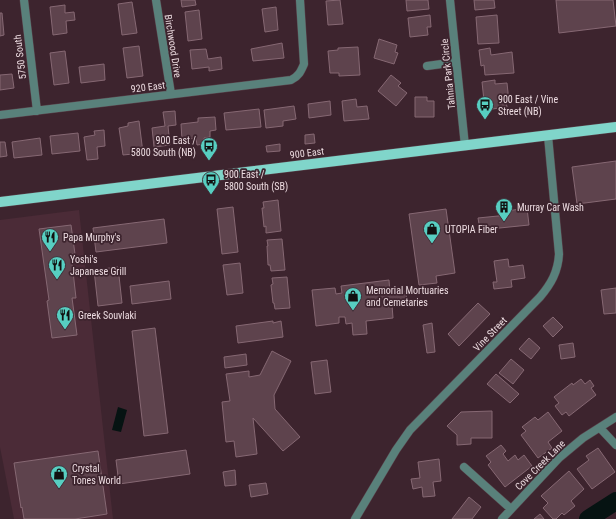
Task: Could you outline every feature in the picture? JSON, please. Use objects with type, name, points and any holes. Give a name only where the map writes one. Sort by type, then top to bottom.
[{"type":"main road","name":"900 East","points":[[0,202],[616,127]]},
{"type":"street","name":"5750 South","points":[[24,0],[37,111]]},
{"type":"street","name":"Birchwood Drive","points":[[156,0],[171,94]]},
{"type":"street","name":"920 East","points":[[0,115],[284,81],[297,77],[304,64],[300,0]]},
{"type":"street","name":"Tahnia Park Circle","points":[[450,0],[465,146]]},
{"type":"street","points":[[427,66],[456,62]]},
{"type":"street","name":"Vine Street","points":[[355,519],[396,450],[410,430],[540,297],[553,279],[559,263],[559,254],[548,136]]},
{"type":"street","name":"Cove Creek Lane","points":[[502,519],[559,458],[583,438],[616,417]]},
{"type":"street","points":[[600,428],[616,445]]},
{"type":"street","points":[[464,467],[511,509]]},
{"type":"shaded area","points":[[79,210],[113,519],[14,519],[0,447],[0,220]]},
{"type":"shaded area","points":[[118,407],[127,410],[121,432],[112,430]]},
{"type":"building","points":[[181,0],[195,0],[196,5],[182,7]]},
{"type":"building","points":[[340,0],[343,24],[328,25],[326,1]]},
{"type":"building","points":[[406,0],[428,0],[429,9],[407,11]]},
{"type":"building","points":[[474,0],[494,0],[495,8],[475,10]]},
{"type":"building","points":[[556,0],[613,0],[616,26],[559,33]]},
{"type":"building","points":[[132,2],[137,33],[122,35],[118,4]]},
{"type":"building","points":[[65,5],[65,13],[74,12],[75,20],[66,21],[67,33],[53,35],[50,7]]},
{"type":"building","points":[[276,7],[278,30],[265,32],[262,9]]},
{"type":"building","points":[[199,10],[202,39],[188,41],[185,12]]},
{"type":"building","points":[[0,13],[2,13],[4,35],[0,36]]},
{"type":"building","points":[[430,15],[431,27],[427,27],[428,35],[410,37],[408,18]]},
{"type":"building","points":[[497,15],[499,43],[478,44],[476,17]]},
{"type":"building","points":[[379,39],[397,45],[395,52],[398,53],[394,64],[374,58]]},
{"type":"building","points":[[282,43],[284,58],[253,61],[251,49]]},
{"type":"building","points":[[139,46],[143,76],[127,78],[123,48]]},
{"type":"building","points":[[358,47],[360,75],[339,76],[339,73],[330,73],[328,51],[338,50],[338,48]]},
{"type":"building","points":[[490,48],[491,55],[512,52],[514,73],[485,75],[484,65],[481,66],[479,50]]},
{"type":"building","points":[[206,49],[208,59],[221,57],[222,69],[209,71],[209,67],[192,69],[190,50]]},
{"type":"building","points":[[65,51],[69,83],[54,85],[50,53]]},
{"type":"building","points":[[104,64],[105,80],[81,83],[79,67]]},
{"type":"building","points":[[12,74],[14,88],[0,90],[0,75]]},
{"type":"building","points":[[391,75],[401,83],[398,86],[407,93],[396,106],[378,91]]},
{"type":"building","points":[[495,80],[495,84],[507,83],[509,102],[506,102],[507,107],[485,110],[482,82]]},
{"type":"building","points":[[415,97],[427,97],[427,101],[434,101],[434,117],[415,117]]},
{"type":"building","points":[[356,99],[357,107],[367,106],[369,119],[344,121],[342,101]]},
{"type":"building","points":[[330,101],[331,115],[309,118],[308,104]]},
{"type":"building","points":[[294,106],[296,119],[283,121],[283,126],[266,128],[264,110]]},
{"type":"building","points":[[259,109],[261,127],[226,130],[224,113]]},
{"type":"building","points":[[175,111],[176,125],[168,126],[170,145],[154,147],[152,128],[165,126],[163,112]]},
{"type":"building","points":[[215,117],[216,130],[210,131],[210,137],[204,138],[205,144],[197,145],[196,138],[182,140],[181,124],[198,122],[198,118]]},
{"type":"building","points":[[139,121],[143,153],[123,155],[119,128],[128,126],[128,123]]},
{"type":"building","points":[[104,130],[105,146],[97,147],[98,159],[87,160],[84,137],[95,135],[94,131]]},
{"type":"building","points":[[78,133],[80,151],[52,154],[50,136]]},
{"type":"building","points":[[314,134],[315,143],[305,144],[305,135]]},
{"type":"building","points":[[40,138],[42,155],[14,158],[12,142]]},
{"type":"building","points":[[0,142],[5,142],[7,156],[0,157]]},
{"type":"building","points":[[280,144],[280,151],[267,152],[266,146]]},
{"type":"building","points":[[616,161],[616,199],[577,204],[572,167]]},
{"type":"building","points":[[278,200],[281,231],[266,233],[262,208],[264,208],[263,202]]},
{"type":"building","points":[[233,207],[238,252],[222,254],[217,209]]},
{"type":"building","name":"Murray Car Wash","points":[[527,208],[529,225],[480,230],[478,218],[508,215],[507,211]]},
{"type":"building","points":[[446,209],[455,273],[436,276],[437,283],[419,285],[409,214]]},
{"type":"building","points":[[164,219],[167,243],[96,252],[93,228]]},
{"type":"building","points":[[71,225],[75,254],[71,254],[76,298],[72,298],[77,335],[52,338],[47,301],[49,300],[39,229]]},
{"type":"building","points":[[282,239],[285,270],[271,271],[270,265],[268,265],[267,240]]},
{"type":"building","points":[[508,259],[509,267],[523,265],[525,278],[511,280],[512,287],[494,289],[493,282],[497,282],[494,261]]},
{"type":"building","points":[[240,263],[243,293],[227,295],[223,265]]},
{"type":"building","points":[[118,267],[122,303],[98,306],[94,270]]},
{"type":"building","points":[[287,277],[290,308],[275,309],[271,285],[273,284],[272,278]]},
{"type":"building","name":"Memorial Mortuaries and Cemetaries","points":[[389,280],[390,293],[406,291],[407,303],[392,305],[393,318],[366,321],[367,334],[353,335],[352,323],[346,324],[345,317],[339,317],[339,323],[316,326],[312,290],[335,288],[336,294],[342,293],[341,286]]},
{"type":"building","points":[[169,281],[171,299],[132,304],[130,286]]},
{"type":"building","points":[[616,288],[616,313],[604,314],[601,290]]},
{"type":"building","points":[[478,303],[490,314],[459,346],[448,334]]},
{"type":"building","points":[[553,317],[563,327],[553,337],[543,326]]},
{"type":"building","points":[[273,321],[273,323],[281,321],[283,337],[238,343],[236,326]]},
{"type":"building","points":[[432,323],[435,352],[427,353],[423,325]]},
{"type":"building","points":[[155,328],[168,433],[144,436],[132,331]]},
{"type":"building","points":[[529,338],[540,348],[531,359],[519,349]]},
{"type":"building","points":[[573,343],[575,357],[561,359],[559,345]]},
{"type":"building","points":[[272,351],[291,361],[274,395],[275,409],[300,437],[283,451],[253,418],[257,454],[236,457],[234,441],[226,442],[222,402],[230,401],[226,374],[249,371],[249,377],[260,375]]},
{"type":"building","points":[[246,354],[247,365],[225,368],[224,357]]},
{"type":"building","points":[[511,359],[524,370],[513,384],[499,373]]},
{"type":"building","points":[[327,360],[331,392],[315,394],[311,362]]},
{"type":"building","points":[[496,374],[519,394],[510,403],[487,384]]},
{"type":"building","points":[[581,379],[585,384],[590,380],[594,386],[591,388],[596,395],[569,416],[566,412],[562,415],[555,406],[559,403],[554,397],[572,383],[573,385]]},
{"type":"building","points":[[492,411],[492,438],[471,438],[471,444],[457,445],[457,435],[447,426],[461,412]]},
{"type":"building","points":[[548,412],[562,431],[548,442],[552,448],[538,458],[521,435],[526,431],[522,427],[535,417],[538,420]]},
{"type":"building","points":[[501,445],[506,451],[503,454],[508,461],[515,455],[518,460],[524,455],[532,466],[505,487],[488,465],[491,462],[486,456]]},
{"type":"building","points":[[598,448],[615,472],[592,489],[577,469],[589,460],[586,456]]},
{"type":"building","points":[[186,450],[190,474],[119,484],[116,460]]},
{"type":"building","points":[[98,451],[107,514],[75,519],[24,519],[14,463]]},
{"type":"building","points":[[439,459],[441,481],[433,482],[435,496],[423,497],[422,487],[413,489],[411,479],[420,478],[418,462]]},
{"type":"building","points":[[235,470],[236,485],[225,486],[223,472]]},
{"type":"building","points":[[569,471],[584,489],[571,501],[575,506],[564,515],[562,513],[556,519],[553,519],[543,508],[548,503],[541,496]]},
{"type":"building","points":[[266,483],[268,494],[251,497],[249,485]]},
{"type":"building","points":[[469,497],[481,507],[472,519],[452,519]]},
{"type":"building","points":[[540,514],[544,519],[534,519]]},
{"type":"waterway","points":[[588,519],[616,501]]},
{"type":"place","name":"900 East / Vine Street (NB)","points":[[485,120]]},
{"type":"place","name":"900 East / 5800 South (NB)","points":[[209,161]]},
{"type":"place","name":"900 East / 5800 South (SB)","points":[[211,195]]},
{"type":"place","name":"Murray Car Wash","points":[[504,222]]},
{"type":"place","name":"UTOPIA Fiber","points":[[432,244]]},
{"type":"place","name":"Papa Murphy's","points":[[50,252]]},
{"type":"place","name":"Yoshi's Japanese Grill","points":[[57,280]]},
{"type":"place","name":"Memorial Mortuaries and Cemetaries","points":[[353,311]]},
{"type":"place","name":"Greek Souvlaki","points":[[65,330]]},
{"type":"place","name":"Crystal Tones World","points":[[59,489]]}]
